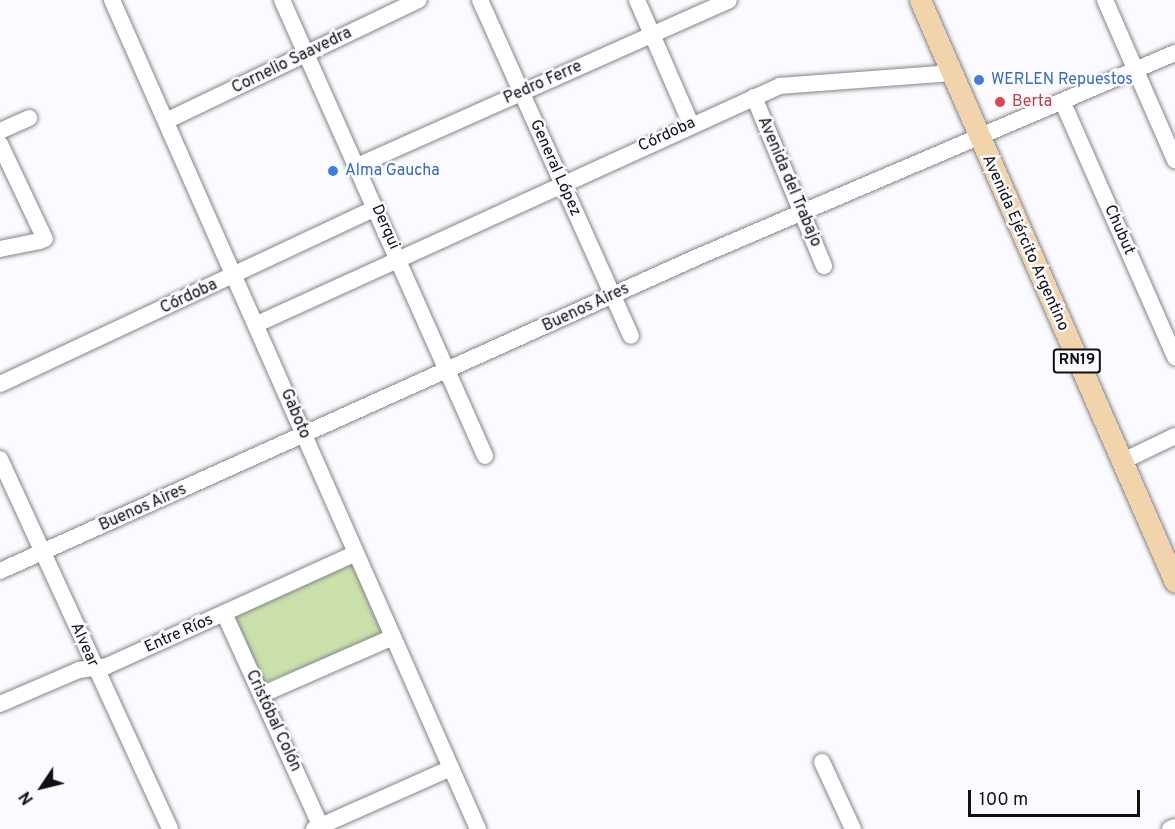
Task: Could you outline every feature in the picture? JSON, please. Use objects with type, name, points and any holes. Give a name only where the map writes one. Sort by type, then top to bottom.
[{"type":"main road","name":"Avenida Ejército Argentino","points":[[920,1],[1175,582]]},
{"type":"street","name":"Gaboto","points":[[112,0],[236,276],[304,437],[478,829]]},
{"type":"street","name":"Derqui","points":[[282,0],[450,371],[485,456]]},
{"type":"street","name":"Cornelio Saavedra","points":[[166,121],[418,0]]},
{"type":"street","name":"General López","points":[[480,0],[631,336]]},
{"type":"street","points":[[637,0],[691,124]]},
{"type":"street","name":"Pedro Ferre","points":[[357,166],[729,0]]},
{"type":"street","points":[[1105,0],[1175,160]]},
{"type":"street","name":"Buenos Aires","points":[[0,571],[304,437],[612,295],[980,140],[1175,53]]},
{"type":"street","name":"Córdoba","points":[[257,324],[400,261],[691,124],[788,84],[952,74]]},
{"type":"street","name":"Avenida del Trabajo","points":[[754,98],[824,266]]},
{"type":"street","name":"Chubut","points":[[1063,103],[1175,357]]},
{"type":"street","points":[[0,131],[29,118]]},
{"type":"street","points":[[0,144],[43,240],[0,249]]},
{"type":"street","name":"Córdoba","points":[[0,384],[236,276],[376,208]]},
{"type":"street","points":[[1121,462],[1175,436]]},
{"type":"street","name":"Alvear","points":[[0,459],[94,668],[170,829]]},
{"type":"street","name":"Entre Ríos","points":[[0,704],[79,670],[107,666],[356,553]]},
{"type":"street","name":"Cristóbal Colón","points":[[224,613],[319,828]]},
{"type":"street","points":[[261,695],[393,638]]},
{"type":"street","points":[[822,762],[854,829]]},
{"type":"street","points":[[319,828],[451,768]]},
{"type":"street","points":[[1170,829],[1175,826]]},
{"type":"green space","points":[[352,561],[383,634],[264,683],[233,616]]},
{"type":"place","name":"WERLEN Repuestos","points":[[979,80]]},
{"type":"place","name":"Berta","points":[[1000,102]]},
{"type":"place","name":"Alma Gaucha","points":[[333,171]]}]
